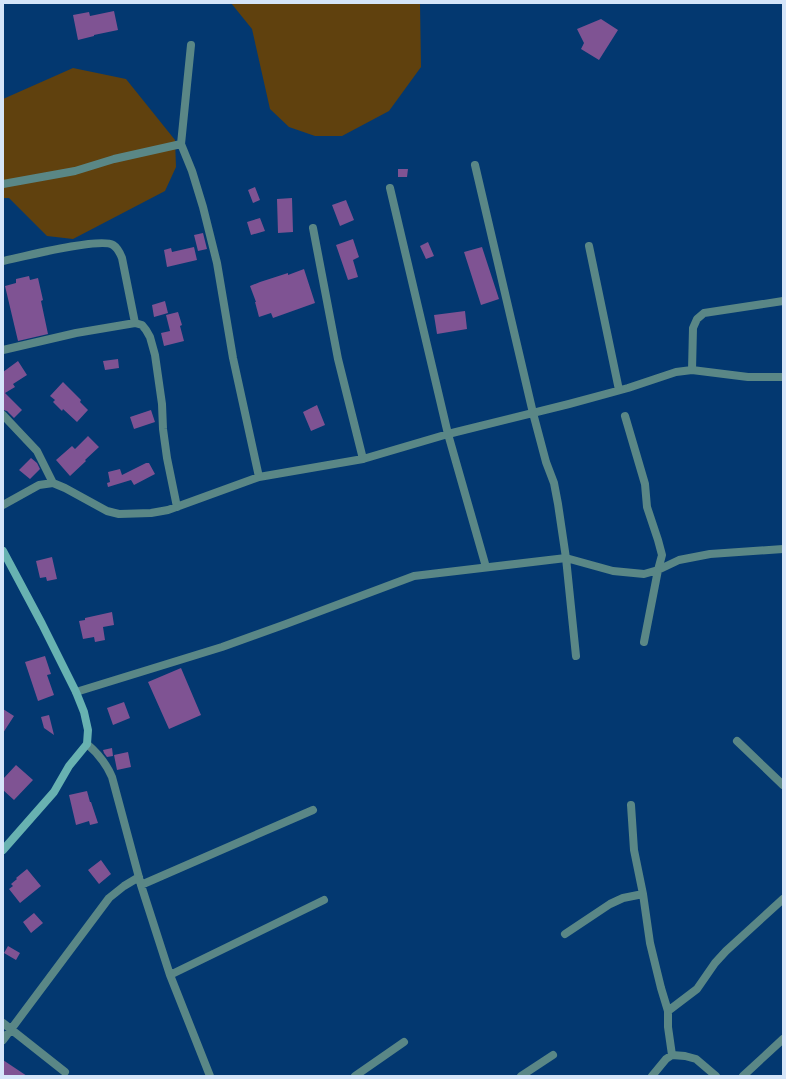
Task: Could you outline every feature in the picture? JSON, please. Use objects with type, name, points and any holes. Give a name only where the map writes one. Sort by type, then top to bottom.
[{"type":"main road","points":[[3,551],[76,692],[84,712],[88,730],[88,744],[69,766],[54,792],[3,850]]},
{"type":"street","points":[[191,45],[181,144],[192,171],[203,207],[217,263],[233,358],[259,477]]},
{"type":"street","points":[[3,184],[75,171],[114,159],[181,144]]},
{"type":"street","points":[[475,165],[533,413],[546,462],[554,483],[566,558],[576,656]]},
{"type":"street","points":[[390,188],[448,434],[486,567]]},
{"type":"street","points":[[313,228],[338,359],[363,459]]},
{"type":"street","points":[[3,261],[81,244],[106,243],[113,245],[118,250],[122,258],[135,323]]},
{"type":"street","points":[[589,246],[619,390]]},
{"type":"street","points":[[692,370],[693,328],[696,319],[704,313],[783,301]]},
{"type":"street","points":[[3,350],[76,333],[135,323],[142,326],[150,337],[155,355],[162,404],[163,429],[177,507]]},
{"type":"street","points":[[3,505],[39,485],[53,483],[107,511],[119,514],[151,513],[177,507],[259,477],[363,459],[448,434],[619,390],[676,372],[692,370],[748,377],[783,377]]},
{"type":"street","points":[[3,415],[37,451],[53,483]]},
{"type":"street","points":[[625,416],[645,484],[647,507],[662,555],[644,642]]},
{"type":"street","points":[[76,692],[229,644],[293,622],[414,576],[566,558],[613,571],[644,574],[658,570],[678,560],[710,554],[783,549]]},
{"type":"street","points":[[737,741],[783,785]]},
{"type":"street","points":[[88,744],[107,766],[112,777],[140,881],[170,975],[210,1076]]},
{"type":"street","points":[[631,805],[634,850],[643,894],[650,944],[668,1011],[668,1027],[672,1055]]},
{"type":"street","points":[[3,1040],[109,898],[124,886],[140,881],[313,810]]},
{"type":"street","points":[[565,934],[610,904],[623,898],[643,894]]},
{"type":"street","points":[[668,1011],[697,989],[715,963],[726,951],[783,899]]},
{"type":"street","points":[[170,975],[324,900]]},
{"type":"street","points":[[3,1023],[65,1072]]},
{"type":"street","points":[[742,1076],[783,1039]]},
{"type":"street","points":[[355,1076],[404,1042]]},
{"type":"street","points":[[521,1076],[553,1055]]},
{"type":"street","points":[[652,1076],[666,1059],[672,1055],[696,1059],[716,1076]]},
{"type":"shaded area","points":[[231,3],[420,3],[421,67],[389,111],[342,136],[315,136],[289,127],[270,109],[252,29]]},
{"type":"shaded area","points":[[73,68],[126,79],[175,140],[176,167],[165,191],[73,239],[47,236],[9,198],[3,198],[3,99]]},
{"type":"building","points":[[114,11],[118,30],[78,40],[73,15],[89,12],[90,16]]},
{"type":"building","points":[[601,19],[618,30],[599,60],[581,49],[584,43],[577,29]]},
{"type":"building","points":[[398,169],[408,169],[407,177],[398,177]]},
{"type":"building","points":[[255,187],[260,200],[253,203],[248,190]]},
{"type":"building","points":[[292,198],[293,232],[278,233],[277,199]]},
{"type":"building","points":[[346,200],[354,220],[340,226],[332,205]]},
{"type":"building","points":[[260,218],[265,231],[251,235],[247,222]]},
{"type":"building","points":[[203,233],[207,249],[198,251],[194,235]]},
{"type":"building","points":[[353,239],[359,257],[353,260],[358,277],[348,280],[336,245]]},
{"type":"building","points":[[428,242],[434,256],[426,259],[420,246]]},
{"type":"building","points":[[194,247],[197,260],[167,267],[164,250],[171,248],[172,252]]},
{"type":"building","points":[[482,247],[499,299],[481,305],[464,252]]},
{"type":"building","points":[[304,269],[315,303],[273,318],[271,313],[259,317],[256,302],[250,286]]},
{"type":"building","points":[[29,276],[30,280],[38,278],[48,334],[18,341],[5,286],[16,283],[16,279]]},
{"type":"building","points":[[165,301],[168,313],[154,317],[152,305]]},
{"type":"building","points":[[465,311],[467,329],[437,334],[434,315]]},
{"type":"building","points":[[178,312],[182,325],[180,326],[184,341],[164,346],[161,333],[170,331],[166,315]]},
{"type":"building","points":[[118,359],[119,368],[105,370],[103,361]]},
{"type":"building","points":[[18,361],[27,375],[13,384],[15,387],[5,393],[22,410],[14,418],[7,411],[3,410],[3,372]]},
{"type":"building","points":[[63,382],[81,400],[80,402],[88,410],[77,422],[63,409],[62,411],[53,402],[55,400],[50,396]]},
{"type":"building","points":[[317,405],[325,425],[311,431],[303,412]]},
{"type":"building","points":[[151,410],[155,422],[134,429],[130,417]]},
{"type":"building","points":[[88,436],[99,447],[70,476],[56,460],[72,446],[75,449]]},
{"type":"building","points":[[31,458],[37,463],[40,469],[30,479],[19,470]]},
{"type":"building","points":[[146,463],[149,463],[155,474],[134,485],[131,480],[108,487],[107,483],[110,482],[108,472],[120,469],[122,475]]},
{"type":"building","points":[[52,557],[57,579],[47,581],[46,577],[40,578],[36,561]]},
{"type":"building","points":[[112,612],[114,625],[103,627],[105,640],[95,642],[94,637],[83,639],[79,621],[85,620],[85,618]]},
{"type":"building","points":[[45,656],[51,674],[47,675],[54,695],[38,701],[25,662]]},
{"type":"building","points":[[181,668],[201,715],[169,729],[148,682]]},
{"type":"building","points":[[124,702],[130,718],[113,725],[107,708]]},
{"type":"building","points":[[3,709],[14,716],[3,733]]},
{"type":"building","points":[[49,715],[54,735],[44,728],[41,717]]},
{"type":"building","points":[[112,748],[113,756],[107,757],[103,750]]},
{"type":"building","points":[[128,752],[131,767],[117,770],[114,755]]},
{"type":"building","points":[[16,765],[33,780],[14,800],[3,790],[3,779]]},
{"type":"building","points":[[87,791],[98,823],[90,825],[89,821],[76,825],[69,795]]},
{"type":"building","points":[[101,860],[111,874],[99,884],[88,870]]},
{"type":"building","points":[[27,869],[41,886],[20,903],[9,889],[13,886],[11,884],[17,879],[16,878]]},
{"type":"building","points":[[34,913],[43,923],[31,933],[23,922]]},
{"type":"building","points":[[8,946],[20,953],[16,960],[4,953]]},
{"type":"building","points":[[3,1060],[27,1076],[3,1076]]}]
